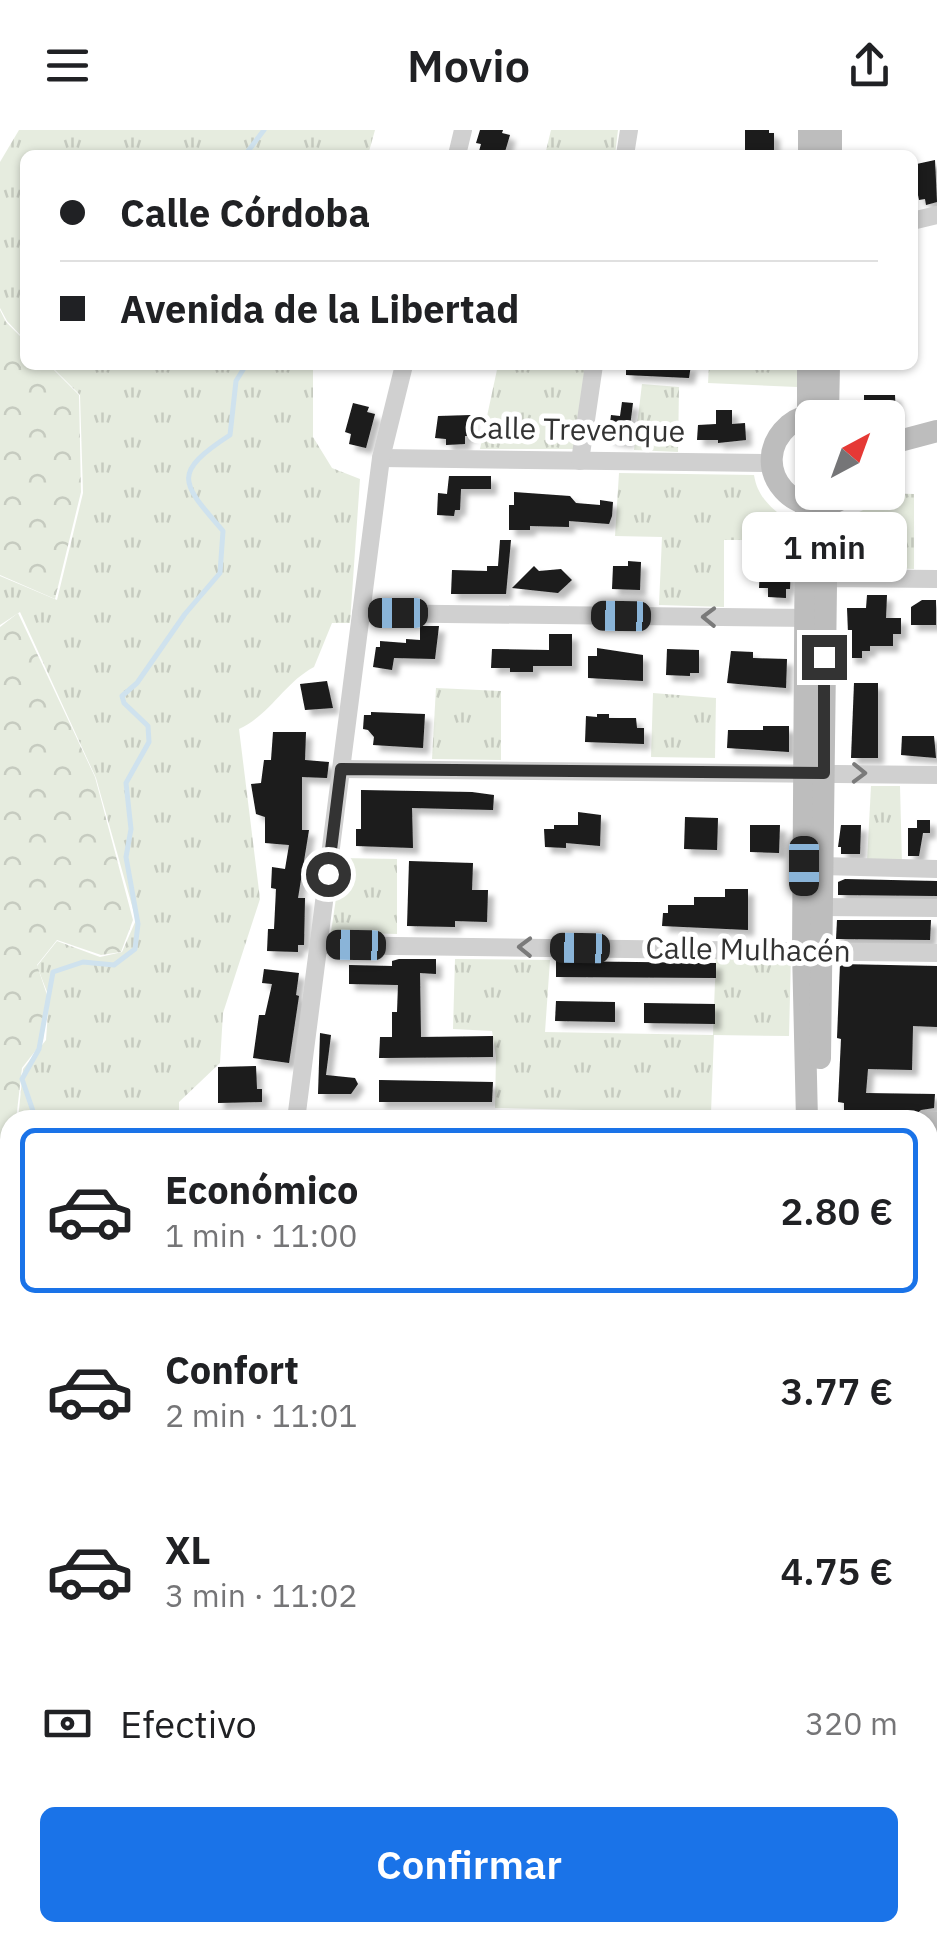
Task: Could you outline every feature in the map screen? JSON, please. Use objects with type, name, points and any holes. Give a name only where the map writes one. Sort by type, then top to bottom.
[{"type":"street","points":[[297,1110],[381,458],[403,370]]},
{"type":"street","points":[[580,461],[593,370]]},
{"type":"street","points":[[809,370],[818,400]]},
{"type":"street","points":[[825,400],[828,370]]},
{"type":"street","points":[[795,425],[785,428],[777,439],[772,462],[776,480],[785,493],[795,497]]},
{"type":"street","points":[[905,439],[937,431]]},
{"type":"street","name":"Calle Trevenque","points":[[381,458],[772,462]]},
{"type":"street","points":[[812,611],[824,578],[816,510]]},
{"type":"street","points":[[807,1110],[816,510]]},
{"type":"street","points":[[824,578],[937,579]]},
{"type":"street","points":[[362,613],[812,611]]},
{"type":"street","points":[[341,769],[937,775]]},
{"type":"street","points":[[814,773],[822,866],[821,907],[812,951],[820,1110]]},
{"type":"street","points":[[822,866],[937,869]]},
{"type":"street","points":[[821,907],[937,908]]},
{"type":"street","name":"Calle Mulhacén","points":[[319,944],[937,953]]},
{"type":"green space","points":[[19,130],[375,130],[369,150],[20,150],[20,335],[0,308],[0,162]]},
{"type":"green space","points":[[551,130],[618,130],[616,150],[546,150]]},
{"type":"green space","points":[[0,310],[20,336],[20,370],[54,370],[79,395],[81,492],[55,599],[0,575]]},
{"type":"green space","points":[[55,370],[313,370],[313,437],[332,468],[360,479],[350,623],[332,623],[314,667],[294,681],[260,716],[239,729],[260,899],[223,1013],[220,1063],[179,1102],[179,1110],[19,1110],[23,1069],[46,1040],[49,997],[37,966],[57,941],[100,957],[122,952],[136,920],[96,778],[20,612],[0,625],[0,576],[57,600],[83,493],[80,395]]},
{"type":"green space","points":[[497,370],[585,370],[574,449],[480,449]]},
{"type":"green space","points":[[709,370],[798,370],[797,387],[708,383]]},
{"type":"green space","points":[[642,384],[679,387],[678,452],[634,450]]},
{"type":"green space","points":[[619,473],[754,475],[763,498],[794,525],[795,540],[724,540],[724,607],[659,605],[662,537],[615,536]]},
{"type":"green space","points":[[905,494],[914,494],[914,569],[833,566],[836,524],[863,510],[905,510]]},
{"type":"green space","points":[[18,613],[95,777],[133,920],[121,952],[101,955],[57,940],[37,965],[48,998],[43,1041],[22,1068],[17,1110],[0,1110],[0,627]]},
{"type":"green space","points":[[436,688],[501,691],[501,760],[432,759]]},
{"type":"green space","points":[[653,693],[716,698],[715,758],[651,757]]},
{"type":"green space","points":[[871,786],[900,786],[902,864],[867,862]]},
{"type":"green space","points":[[342,858],[397,859],[397,934],[331,932]]},
{"type":"green space","points":[[716,955],[791,956],[789,1036],[714,1035],[711,1110],[495,1108],[496,1056],[492,1031],[453,1029],[455,959],[550,960],[545,1032],[713,1035]]},
{"type":"building","points":[[480,130],[503,130],[502,133],[510,135],[506,150],[479,150],[481,144],[476,143]]},
{"type":"building","points":[[745,130],[774,133],[774,150],[745,150]]},
{"type":"building","points":[[935,160],[937,202],[926,205],[925,199],[919,200],[918,164]]},
{"type":"building","points":[[626,370],[690,370],[689,378],[626,375]]},
{"type":"building","points":[[864,395],[895,395],[895,400],[864,400]]},
{"type":"building","points":[[622,402],[633,403],[628,442],[608,439],[611,415],[620,416]]},
{"type":"building","points":[[353,403],[369,407],[367,412],[375,414],[366,448],[349,444],[351,434],[345,432]]},
{"type":"building","points":[[716,410],[732,410],[732,424],[745,423],[746,440],[697,440],[698,425],[716,424]]},
{"type":"building","points":[[471,415],[472,436],[465,436],[465,444],[446,445],[446,439],[435,438],[438,416]]},
{"type":"building","points":[[449,476],[491,476],[491,489],[461,489],[460,510],[455,510],[454,516],[437,515],[438,493],[447,494]]},
{"type":"building","points":[[514,492],[570,496],[576,503],[613,502],[612,516],[609,524],[569,521],[569,527],[509,530],[509,505],[514,505]]},
{"type":"building","points":[[500,540],[511,540],[506,594],[451,594],[452,570],[487,571],[487,566],[498,566]]},
{"type":"building","points":[[782,560],[791,562],[790,589],[786,589],[786,598],[768,597],[768,588],[759,588],[760,567],[774,567]]},
{"type":"building","points":[[628,561],[641,562],[640,590],[612,589],[613,566],[628,566]]},
{"type":"building","points":[[534,566],[539,571],[561,569],[572,580],[558,593],[512,588]]},
{"type":"building","points":[[867,595],[887,595],[886,618],[901,618],[901,634],[893,634],[893,646],[870,646],[870,651],[862,651],[862,658],[849,658],[847,608],[866,608]]},
{"type":"building","points":[[922,600],[936,600],[936,625],[911,625],[911,607]]},
{"type":"building","points":[[420,626],[439,626],[435,659],[394,658],[392,670],[373,667],[380,641],[420,640]]},
{"type":"building","points":[[549,634],[572,634],[572,666],[533,666],[533,672],[491,668],[492,649],[549,650]]},
{"type":"building","points":[[597,648],[643,655],[643,681],[588,678],[588,656],[597,656]]},
{"type":"building","points":[[667,649],[699,650],[699,673],[666,675]]},
{"type":"building","points":[[731,651],[753,652],[753,658],[787,659],[786,688],[727,683]]},
{"type":"building","points":[[327,681],[333,708],[305,710],[300,684]]},
{"type":"building","points":[[854,683],[878,683],[878,758],[851,758]]},
{"type":"building","points":[[425,714],[423,748],[373,745],[374,737],[363,729],[364,715]]},
{"type":"building","points":[[586,716],[636,718],[637,728],[644,728],[644,744],[585,742]]},
{"type":"building","points":[[763,726],[789,726],[789,752],[727,748],[728,730],[763,730]]},
{"type":"building","points":[[273,732],[306,732],[305,760],[329,762],[327,778],[302,777],[302,830],[309,830],[298,898],[305,898],[304,945],[298,945],[298,952],[267,951],[268,929],[274,929],[276,889],[271,888],[272,867],[285,869],[289,845],[265,843],[265,817],[256,814],[251,784],[261,783],[264,760],[271,760]]},
{"type":"building","points":[[902,736],[934,736],[936,758],[901,755]]},
{"type":"building","points":[[361,790],[494,795],[493,810],[412,808],[413,848],[356,846],[356,829],[361,829]]},
{"type":"building","points":[[578,812],[601,815],[600,846],[566,843],[566,848],[545,847],[544,829],[578,825]]},
{"type":"building","points":[[685,817],[718,818],[717,850],[684,849]]},
{"type":"building","points":[[917,820],[930,820],[930,833],[923,833],[919,856],[908,856],[908,828],[917,828]]},
{"type":"building","points":[[750,825],[780,825],[779,853],[750,852]]},
{"type":"building","points":[[841,825],[861,825],[860,854],[841,854]]},
{"type":"building","points":[[409,861],[473,863],[472,890],[488,890],[487,922],[455,921],[455,927],[407,926]]},
{"type":"building","points":[[937,881],[937,896],[838,895],[838,882]]},
{"type":"building","points":[[725,889],[748,889],[748,930],[662,926],[668,905],[694,905],[694,897],[725,897]]},
{"type":"building","points":[[837,920],[931,920],[930,940],[836,939]]},
{"type":"building","points":[[436,959],[436,974],[420,973],[421,1037],[493,1036],[493,1057],[379,1058],[380,1037],[392,1037],[398,985],[349,984],[349,965],[392,966],[392,961]]},
{"type":"building","points":[[556,961],[716,963],[716,978],[556,977]]},
{"type":"building","points":[[840,964],[937,966],[937,1027],[913,1026],[912,1070],[868,1069],[866,1093],[935,1094],[934,1108],[844,1110],[844,1103],[838,1102],[841,1039],[837,1038]]},
{"type":"building","points":[[264,969],[299,973],[289,1063],[253,1058],[259,1015],[265,1015],[272,984],[262,983]]},
{"type":"building","points":[[556,1001],[615,1002],[615,1022],[555,1021]]},
{"type":"building","points":[[644,1003],[715,1004],[715,1024],[644,1023]]},
{"type":"building","points":[[320,1033],[331,1035],[326,1075],[355,1078],[358,1084],[351,1094],[318,1094]]},
{"type":"building","points":[[256,1066],[262,1102],[218,1103],[218,1067]]},
{"type":"building","points":[[379,1080],[493,1082],[492,1102],[379,1102]]},
{"type":"waterway","points":[[249,150],[264,130]]},
{"type":"waterway","points":[[33,1110],[22,1079],[39,1049],[53,972],[83,962],[114,965],[135,949],[138,924],[126,857],[131,829],[126,783],[149,742],[148,726],[124,703],[122,696],[137,683],[185,614],[220,573],[223,531],[198,501],[189,480],[198,460],[230,435],[236,381],[243,370]]},
{"type":"route","points":[[328,874],[341,769],[824,773],[824,657]]}]
